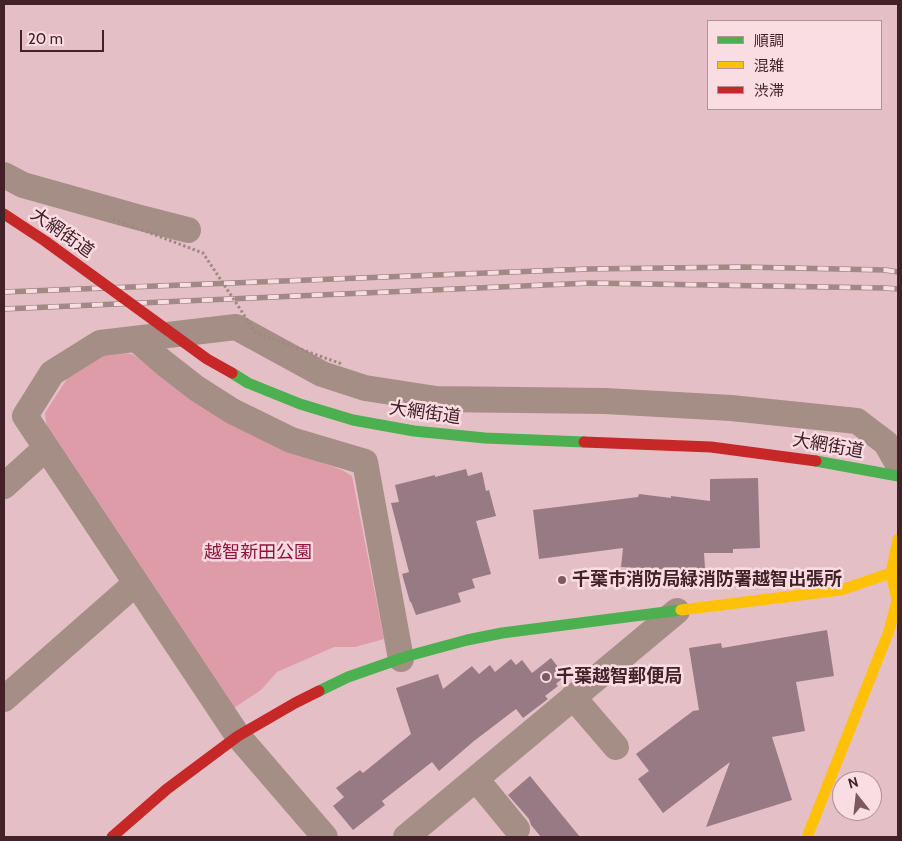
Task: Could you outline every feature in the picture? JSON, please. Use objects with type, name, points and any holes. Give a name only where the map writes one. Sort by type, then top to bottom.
[{"type":"street","points":[[4,175],[23,185],[188,230]]},
{"type":"street","name":"大網街道","points":[[4,214],[45,240],[207,359],[248,383],[300,404],[353,420],[414,431],[485,438],[711,447],[816,461],[898,476]]},
{"type":"street","points":[[325,837],[238,736],[25,416],[52,373],[100,343],[236,327],[322,374],[365,388],[436,399],[605,401],[731,408],[857,421],[886,443],[898,464]]},
{"type":"street","points":[[136,339],[196,388],[232,410],[291,440],[365,462],[401,658]]},
{"type":"street","points":[[4,486],[46,448]]},
{"type":"street","points":[[807,837],[889,631],[897,600],[891,573],[898,539]]},
{"type":"street","points":[[112,837],[167,789],[238,736],[295,703],[348,678],[401,658],[493,635],[841,590],[891,573]]},
{"type":"street","points":[[4,699],[136,582]]},
{"type":"street","points":[[406,837],[676,611]]},
{"type":"street","points":[[573,697],[616,747]]},
{"type":"street","points":[[476,779],[517,829]]},
{"type":"path","points":[[112,219],[203,253],[256,333],[342,364]]},
{"type":"green space","name":"越智新田公園","points":[[105,351],[132,354],[197,399],[274,445],[342,470],[352,476],[384,639],[355,647],[334,647],[277,672],[261,690],[234,708],[47,429],[45,413],[70,374]]},
{"type":"building","points":[[466,469],[468,476],[482,472],[486,491],[489,490],[496,516],[476,521],[491,574],[472,579],[475,588],[458,593],[461,602],[416,615],[402,574],[409,572],[391,503],[399,502],[395,485]]},
{"type":"building","points":[[758,478],[760,548],[733,549],[733,553],[704,553],[705,568],[675,570],[621,567],[623,548],[539,559],[533,510],[638,497],[639,494],[710,501],[710,479]]},
{"type":"building","points":[[827,630],[834,676],[796,682],[805,731],[772,737],[792,800],[706,827],[730,762],[663,813],[638,779],[649,771],[636,754],[693,711],[699,710],[689,648],[721,643],[722,648]]},
{"type":"building","points":[[551,658],[565,676],[556,684],[558,686],[545,696],[548,699],[523,718],[516,709],[439,771],[432,762],[382,801],[385,805],[353,830],[333,806],[344,797],[336,788],[360,770],[363,773],[411,734],[396,688],[438,674],[443,689],[472,666],[479,674],[490,665],[495,672],[511,659],[516,665],[522,660],[532,673]]},
{"type":"building","points":[[530,776],[580,837],[541,837],[531,825],[529,819],[508,795]]},
{"type":"railway","points":[[4,292],[588,269],[743,267],[885,270],[898,272]]},
{"type":"railway","points":[[4,309],[590,283],[898,289]]},
{"type":"traffic: fast","points":[[232,373],[248,383],[300,404],[353,420],[414,431],[485,438],[584,442]]},
{"type":"traffic: fast","points":[[816,461],[898,476]]},
{"type":"traffic: fast","points":[[319,691],[348,677],[408,656],[467,640],[502,633],[681,610]]},
{"type":"traffic: slow","points":[[681,610],[841,590],[891,573],[898,539]]},
{"type":"traffic: slow","points":[[807,837],[889,631],[897,600],[891,573]]},
{"type":"traffic: jam","points":[[4,214],[45,241],[207,359],[232,373]]},
{"type":"traffic: jam","points":[[584,442],[711,447],[816,461]]},
{"type":"traffic: jam","points":[[112,837],[167,789],[238,736],[319,691]]},
{"type":"place","name":"千葉市消防局緑消防署越智出張所","points":[[562,580]]},
{"type":"place","name":"千葉越智郵便局","points":[[546,677]]}]
